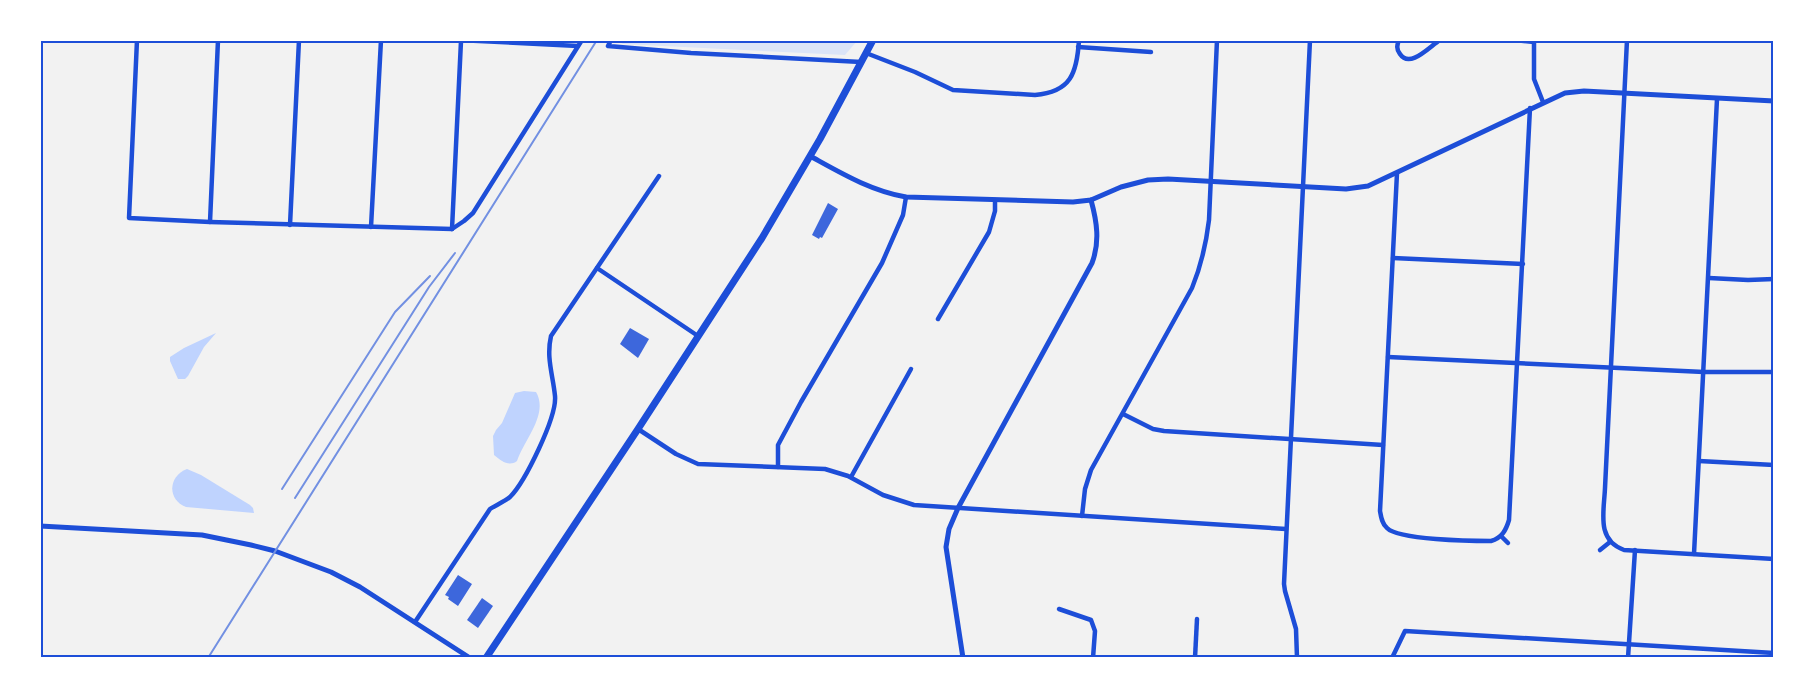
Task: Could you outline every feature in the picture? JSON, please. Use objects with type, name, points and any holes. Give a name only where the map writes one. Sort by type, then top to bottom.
[{"type":"main road","points":[[486,657],[638,429],[762,237],[810,156],[873,40]]},
{"type":"street","points":[[137,40],[129,218],[452,229],[473,213],[582,40]]},
{"type":"street","points":[[210,222],[218,40]]},
{"type":"street","points":[[290,225],[299,40]]},
{"type":"street","points":[[371,227],[381,40]]},
{"type":"street","points":[[866,54],[915,72],[953,90],[1035,94],[1048,93],[1065,85],[1071,78],[1075,70],[1079,40]]},
{"type":"street","points":[[1082,516],[1087,480],[1192,288],[1201,266],[1206,244],[1217,40]]},
{"type":"street","points":[[1297,657],[1296,629],[1285,591],[1286,529],[1310,40]]},
{"type":"street","points":[[1399,40],[1398,50],[1405,59],[1412,59],[1440,40]]},
{"type":"street","points":[[1514,40],[1534,41],[1534,79],[1543,102]]},
{"type":"street","points":[[1627,40],[1603,524],[1605,534],[1610,542],[1624,550],[1773,559]]},
{"type":"street","points":[[452,229],[460,41],[578,46]]},
{"type":"street","points":[[610,43],[691,53],[861,62]]},
{"type":"street","points":[[1078,47],[1151,52]]},
{"type":"street","points":[[810,156],[864,184],[883,192],[906,197],[1052,202],[1091,200],[1121,187],[1148,180],[1168,179],[1357,188],[1368,186],[1556,96],[1574,91],[1773,101]]},
{"type":"street","points":[[1694,554],[1717,99]]},
{"type":"street","points":[[1396,173],[1380,510],[1382,520],[1387,528],[1405,536],[1491,541],[1501,536],[1507,529],[1509,520],[1530,108]]},
{"type":"street","points":[[415,622],[490,509],[509,498],[533,461],[555,406],[548,352],[552,336],[659,176]]},
{"type":"street","points":[[778,467],[778,445],[806,392],[882,263],[903,215],[906,197]]},
{"type":"street","points":[[938,320],[989,232],[995,211],[995,200]]},
{"type":"street","points":[[963,657],[946,547],[949,529],[958,508],[1089,269],[1098,237],[1091,200]]},
{"type":"street","points":[[1393,258],[1523,264]]},
{"type":"street","points":[[597,268],[698,336]]},
{"type":"street","points":[[1709,278],[1773,279]]},
{"type":"street","points":[[1388,357],[1704,372],[1773,372]]},
{"type":"street","points":[[851,477],[911,369]]},
{"type":"street","points":[[1123,414],[1153,429],[1164,431],[1383,445]]},
{"type":"street","points":[[638,429],[676,454],[698,464],[825,469],[851,477],[897,501],[914,505],[1286,529]]},
{"type":"street","points":[[1699,461],[1773,465]]},
{"type":"street","points":[[40,526],[202,535],[251,544],[331,572],[360,587],[470,657]]},
{"type":"street","points":[[1501,536],[1508,543]]},
{"type":"street","points":[[1600,550],[1610,542]]},
{"type":"street","points":[[1628,657],[1635,550]]},
{"type":"street","points":[[1059,609],[1091,620],[1095,631],[1093,657]]},
{"type":"street","points":[[1195,657],[1197,619]]},
{"type":"street","points":[[1392,657],[1405,631],[1773,653]]},
{"type":"shaded area","points":[[617,41],[857,41],[845,55],[623,44]]},
{"type":"water","points":[[216,333],[204,347],[188,376],[185,379],[178,379],[170,357]]},
{"type":"water","points":[[536,392],[540,409],[538,418],[517,461],[508,463],[494,455],[493,436],[502,423],[515,393]]},
{"type":"water","points":[[187,469],[250,505],[254,513],[186,507],[180,504],[173,494],[173,482],[181,472]]},
{"type":"building","points":[[828,203],[838,209],[822,238],[819,239],[812,235]]},
{"type":"building","points":[[630,328],[649,339],[638,358],[620,344]]},
{"type":"building","points":[[458,575],[472,584],[458,606],[445,595]]},
{"type":"building","points":[[482,598],[493,606],[478,628],[467,620]]},
{"type":"railway","points":[[208,658],[597,40]]},
{"type":"railway","points":[[295,498],[429,287],[455,253]]},
{"type":"railway","points":[[282,489],[395,312],[430,276]]}]
